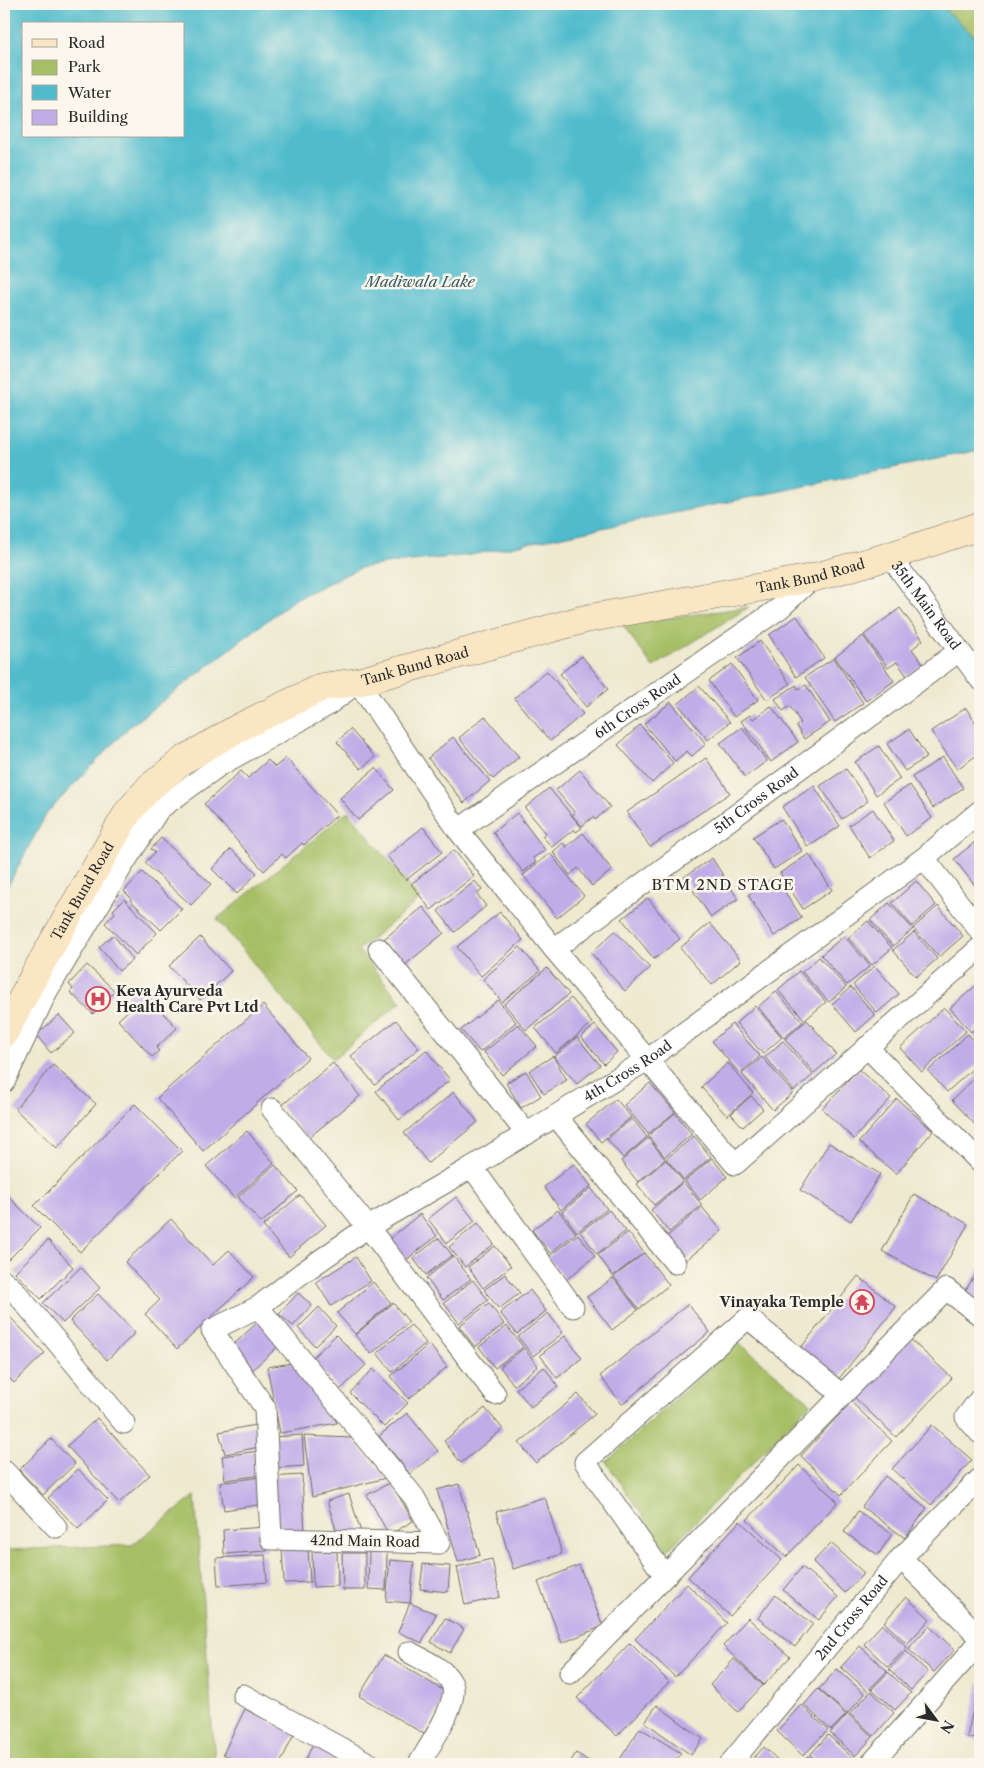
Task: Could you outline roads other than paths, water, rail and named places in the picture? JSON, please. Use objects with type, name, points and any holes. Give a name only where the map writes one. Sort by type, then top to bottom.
[{"type":"main road","name":"Tank Bund Road","points":[[4,1033],[36,972],[128,812],[150,787],[185,759],[238,728],[322,687],[358,682],[585,619],[812,578],[890,556],[980,526]]},
{"type":"street","name":"35th Main Road","points":[[890,556],[980,679]]},
{"type":"street","name":"6th Cross Road","points":[[458,830],[780,608],[812,578]]},
{"type":"street","name":"5th Cross Road","points":[[554,949],[959,651]]},
{"type":"street","points":[[4,1082],[46,991],[124,862],[159,809],[220,765],[326,706],[358,682],[458,830],[554,949],[735,1164],[980,948]]},
{"type":"street","name":"4th Cross Road","points":[[258,1306],[368,1227],[472,1167],[647,1060],[924,858],[980,811]]},
{"type":"street","points":[[924,858],[980,931]]},
{"type":"street","points":[[379,949],[526,1134]]},
{"type":"street","points":[[867,1047],[980,1162]]},
{"type":"street","points":[[272,1109],[368,1227],[495,1394]]},
{"type":"street","points":[[556,1116],[675,1263]]},
{"type":"street","points":[[472,1167],[573,1307]]},
{"type":"street","points":[[4,1281],[14,1290],[124,1423]]},
{"type":"street","points":[[570,1674],[946,1289],[980,1315]]},
{"type":"street","name":"42nd Main Road","points":[[258,1306],[414,1498],[439,1543],[271,1539],[265,1408],[212,1330],[258,1306]]},
{"type":"street","points":[[665,1576],[585,1462],[748,1318],[842,1395]]},
{"type":"street","points":[[980,1399],[966,1417],[980,1433]]},
{"type":"street","points":[[4,1471],[56,1526]]},
{"type":"street","name":"2nd Cross Road","points":[[730,1764],[900,1558],[980,1479]]},
{"type":"street","points":[[900,1558],[980,1637]]},
{"type":"street","points":[[871,1764],[980,1642]]},
{"type":"street","points":[[409,1652],[446,1675],[452,1684],[454,1694],[446,1716],[419,1764]]},
{"type":"street","points":[[243,1695],[370,1764]]},
{"type":"water","name":"Madiwala Lake","points":[[4,4],[939,4],[980,41],[980,450],[471,555],[360,568],[295,599],[129,727],[47,813],[4,893]]},
{"type":"place","name":"Keva Ayurveda Health Care Pvt Ltd","points":[[98,999]]},
{"type":"place","name":"Vinayaka Temple","points":[[862,1302]]},
{"type":"district","name":"BTM 2ND STAGE","points":[[723,884]]}]
